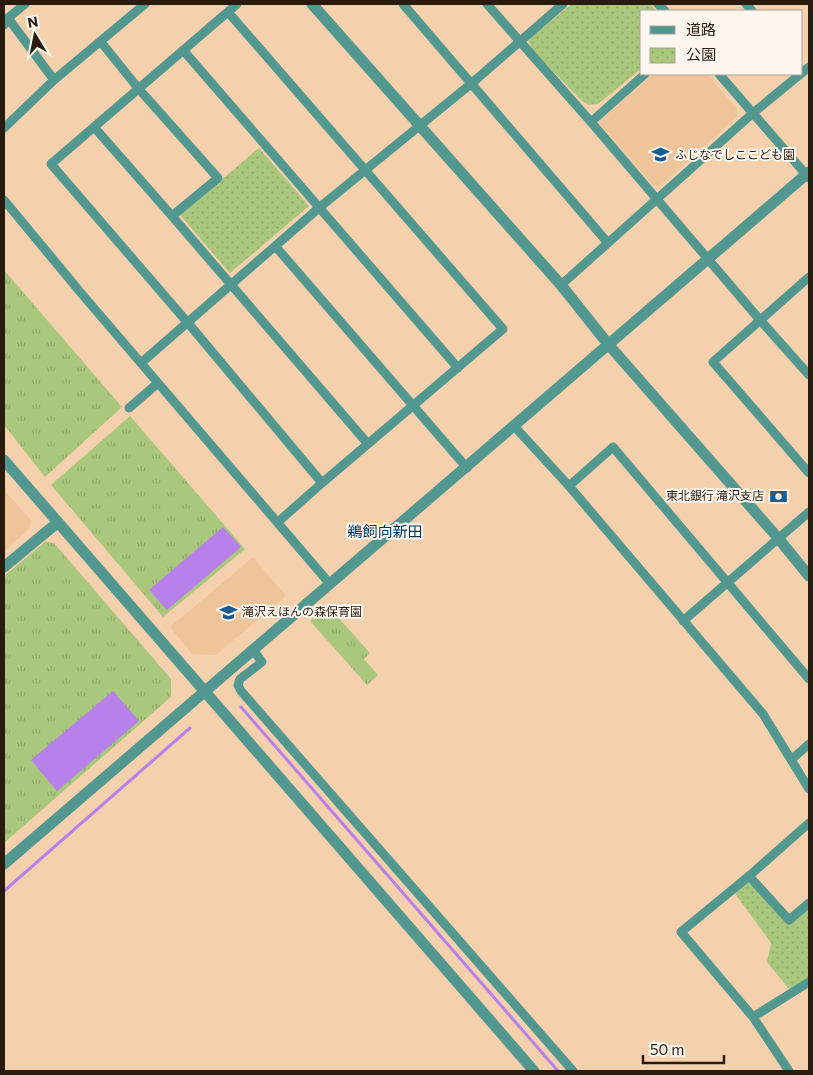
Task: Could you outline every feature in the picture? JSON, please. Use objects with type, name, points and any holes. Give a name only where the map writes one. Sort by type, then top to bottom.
[{"type":"street","points":[[26,4],[6,22],[54,80]]},
{"type":"street","points":[[4,128],[54,80],[145,4]]},
{"type":"street","points":[[237,4],[51,164],[322,483]]},
{"type":"street","points":[[312,4],[561,285],[608,344],[809,576]]},
{"type":"street","points":[[403,4],[608,243]]},
{"type":"street","points":[[488,4],[809,375]]},
{"type":"street","points":[[141,363],[232,286],[320,207],[472,83],[519,40],[563,4]]},
{"type":"street","points":[[228,12],[503,330],[278,522]]},
{"type":"street","points":[[101,42],[138,88],[218,178],[172,216]]},
{"type":"street","points":[[184,50],[458,368]]},
{"type":"street","points":[[591,122],[644,75]]},
{"type":"street","points":[[4,864],[467,468],[708,258],[808,175],[720,75]]},
{"type":"street","points":[[561,285],[799,75]]},
{"type":"street","points":[[94,127],[368,444]]},
{"type":"street","points":[[4,200],[330,584]]},
{"type":"street","points":[[276,247],[467,468]]},
{"type":"street","points":[[809,279],[713,362],[809,473]]},
{"type":"street","points":[[129,408],[158,383]]},
{"type":"street","points":[[514,426],[568,486],[763,714],[809,789]]},
{"type":"street","points":[[568,486],[613,447],[809,680]]},
{"type":"street","points":[[4,460],[534,1071]]},
{"type":"street","points":[[683,621],[809,512]]},
{"type":"street","points":[[4,568],[57,523]]},
{"type":"street","points":[[253,650],[262,662],[240,679],[238,685],[241,691],[573,1071]]},
{"type":"street","points":[[791,760],[809,744]]},
{"type":"street","points":[[789,1071],[753,1017],[681,932],[809,823]]},
{"type":"street","points":[[749,876],[789,920],[809,903]]},
{"type":"street","points":[[753,1017],[809,982]]},
{"type":"shaded area","name":"ふじなでしここども園","points":[[652,75],[709,75],[737,109],[738,116],[660,186],[654,186],[601,125],[601,120]]},
{"type":"shaded area","points":[[4,490],[31,520],[29,529],[4,551]]},
{"type":"shaded area","points":[[223,527],[241,547],[167,610],[149,590]]},
{"type":"shaded area","name":"滝沢えほんの森保育園","points":[[253,557],[286,596],[216,655],[192,654],[170,627]]},
{"type":"shaded area","points":[[113,691],[139,721],[57,791],[31,760]]},
{"type":"green space","points":[[572,4],[650,4],[655,10],[640,10],[640,70],[598,104],[589,105],[582,101],[531,49],[528,39]]},
{"type":"green space","points":[[259,148],[309,206],[230,273],[180,215]]},
{"type":"green space","points":[[4,270],[122,407],[45,477],[4,425]]},
{"type":"green space","points":[[130,416],[245,549],[163,617],[51,485]]},
{"type":"green space","points":[[45,542],[54,543],[171,679],[171,697],[4,843],[4,576]]},
{"type":"green space","points":[[327,605],[370,653],[364,659],[378,675],[367,685],[310,621]]},
{"type":"green space","points":[[749,880],[789,924],[809,906],[809,978],[789,989],[767,962],[771,943],[734,892]]},
{"type":"waterway","points":[[241,707],[558,1071]]},
{"type":"waterway","points":[[4,891],[190,728]]},
{"type":"place","name":"ふじなでしここども園","points":[[661,155]]},
{"type":"place","name":"東北銀行 滝沢支店","points":[[778,496]]},
{"type":"place","name":"滝沢えほんの森保育園","points":[[228,612]]},
{"type":"district","name":"鵜飼向新田","points":[[385,532]]}]
